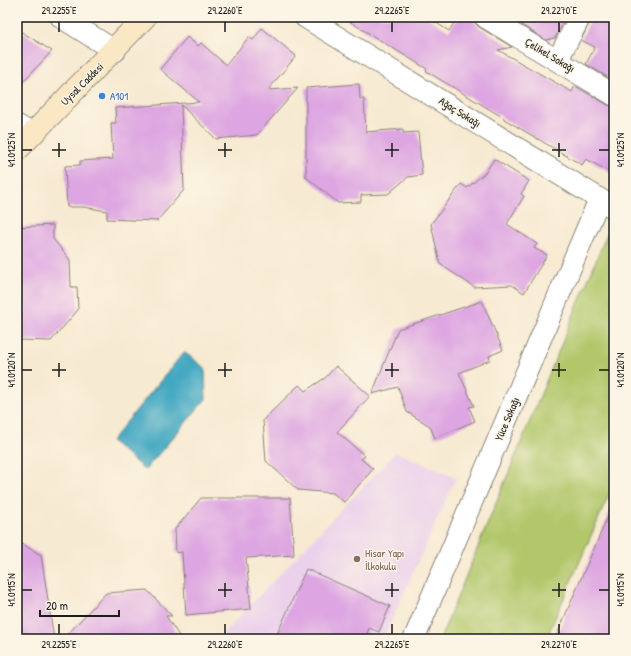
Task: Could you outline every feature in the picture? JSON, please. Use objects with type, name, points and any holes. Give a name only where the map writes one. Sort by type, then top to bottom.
[{"type":"street","points":[[61,17],[115,51]]},
{"type":"street","name":"Uysal Caddesi","points":[[17,150],[25,130],[115,51],[145,17]]},
{"type":"street","name":"Ağaç Sokağı","points":[[305,17],[607,204]]},
{"type":"street","name":"Çelikel Sokağı","points":[[484,17],[558,60],[614,95]]},
{"type":"street","points":[[558,60],[580,17]]},
{"type":"street","name":"Yüce Sokağı","points":[[414,639],[607,204]]},
{"type":"shaded area","name":"Hisar Yapı İlkokulu","points":[[396,452],[456,478],[383,639],[218,639]]},
{"type":"green space","points":[[613,219],[614,483],[546,639],[440,639]]},
{"type":"water","points":[[184,352],[205,368],[206,399],[145,470],[111,441]]},
{"type":"building","points":[[342,17],[427,17],[449,31],[458,17],[473,17],[475,23],[479,27],[512,47],[498,50],[572,92],[575,86],[614,107],[614,174],[586,159],[582,165],[426,71],[427,69]]},
{"type":"building","points":[[508,17],[566,17],[555,38],[546,40]]},
{"type":"building","points":[[592,17],[614,17],[614,81],[586,64],[595,47],[581,40]]},
{"type":"building","points":[[262,28],[296,56],[268,90],[298,88],[257,135],[216,139],[181,105],[184,190],[157,221],[107,219],[107,211],[83,207],[67,207],[65,166],[80,165],[80,161],[113,159],[111,123],[116,123],[115,108],[199,102],[160,69],[187,37],[198,46],[201,43],[226,65],[249,37],[253,40]]},
{"type":"building","points":[[17,29],[52,51],[17,88]]},
{"type":"building","points":[[359,84],[360,99],[364,99],[366,132],[403,129],[403,133],[418,132],[422,175],[408,177],[388,194],[361,195],[361,202],[338,203],[306,177],[306,88]]},
{"type":"building","points":[[494,159],[529,181],[521,194],[524,196],[507,224],[537,244],[534,248],[547,255],[524,293],[512,285],[474,287],[440,264],[431,224],[461,184],[467,188],[485,173]]},
{"type":"building","points":[[53,225],[53,239],[70,260],[71,287],[77,287],[78,310],[51,341],[17,340],[17,227]]},
{"type":"building","points":[[482,301],[503,350],[489,356],[490,360],[459,373],[474,406],[469,407],[475,421],[435,438],[430,426],[407,412],[398,387],[372,394],[398,329]]},
{"type":"building","points":[[336,366],[370,396],[337,432],[365,456],[361,459],[373,469],[344,502],[333,493],[298,490],[266,461],[263,420],[299,385],[305,391],[325,378]]},
{"type":"building","points":[[201,498],[290,498],[294,555],[246,558],[251,609],[186,615],[182,552],[176,553],[175,529]]},
{"type":"building","points":[[614,502],[614,639],[555,639],[568,609]]},
{"type":"building","points":[[17,541],[41,555],[54,639],[17,639]]},
{"type":"building","points":[[306,569],[390,606],[379,632],[369,628],[365,639],[275,639]]},
{"type":"building","points":[[147,590],[172,616],[166,616],[181,639],[63,639],[106,593]]},
{"type":"place","name":"A101","points":[[102,96]]},
{"type":"place","name":"Hisar Yapı İlkokulu","points":[[357,559]]}]
